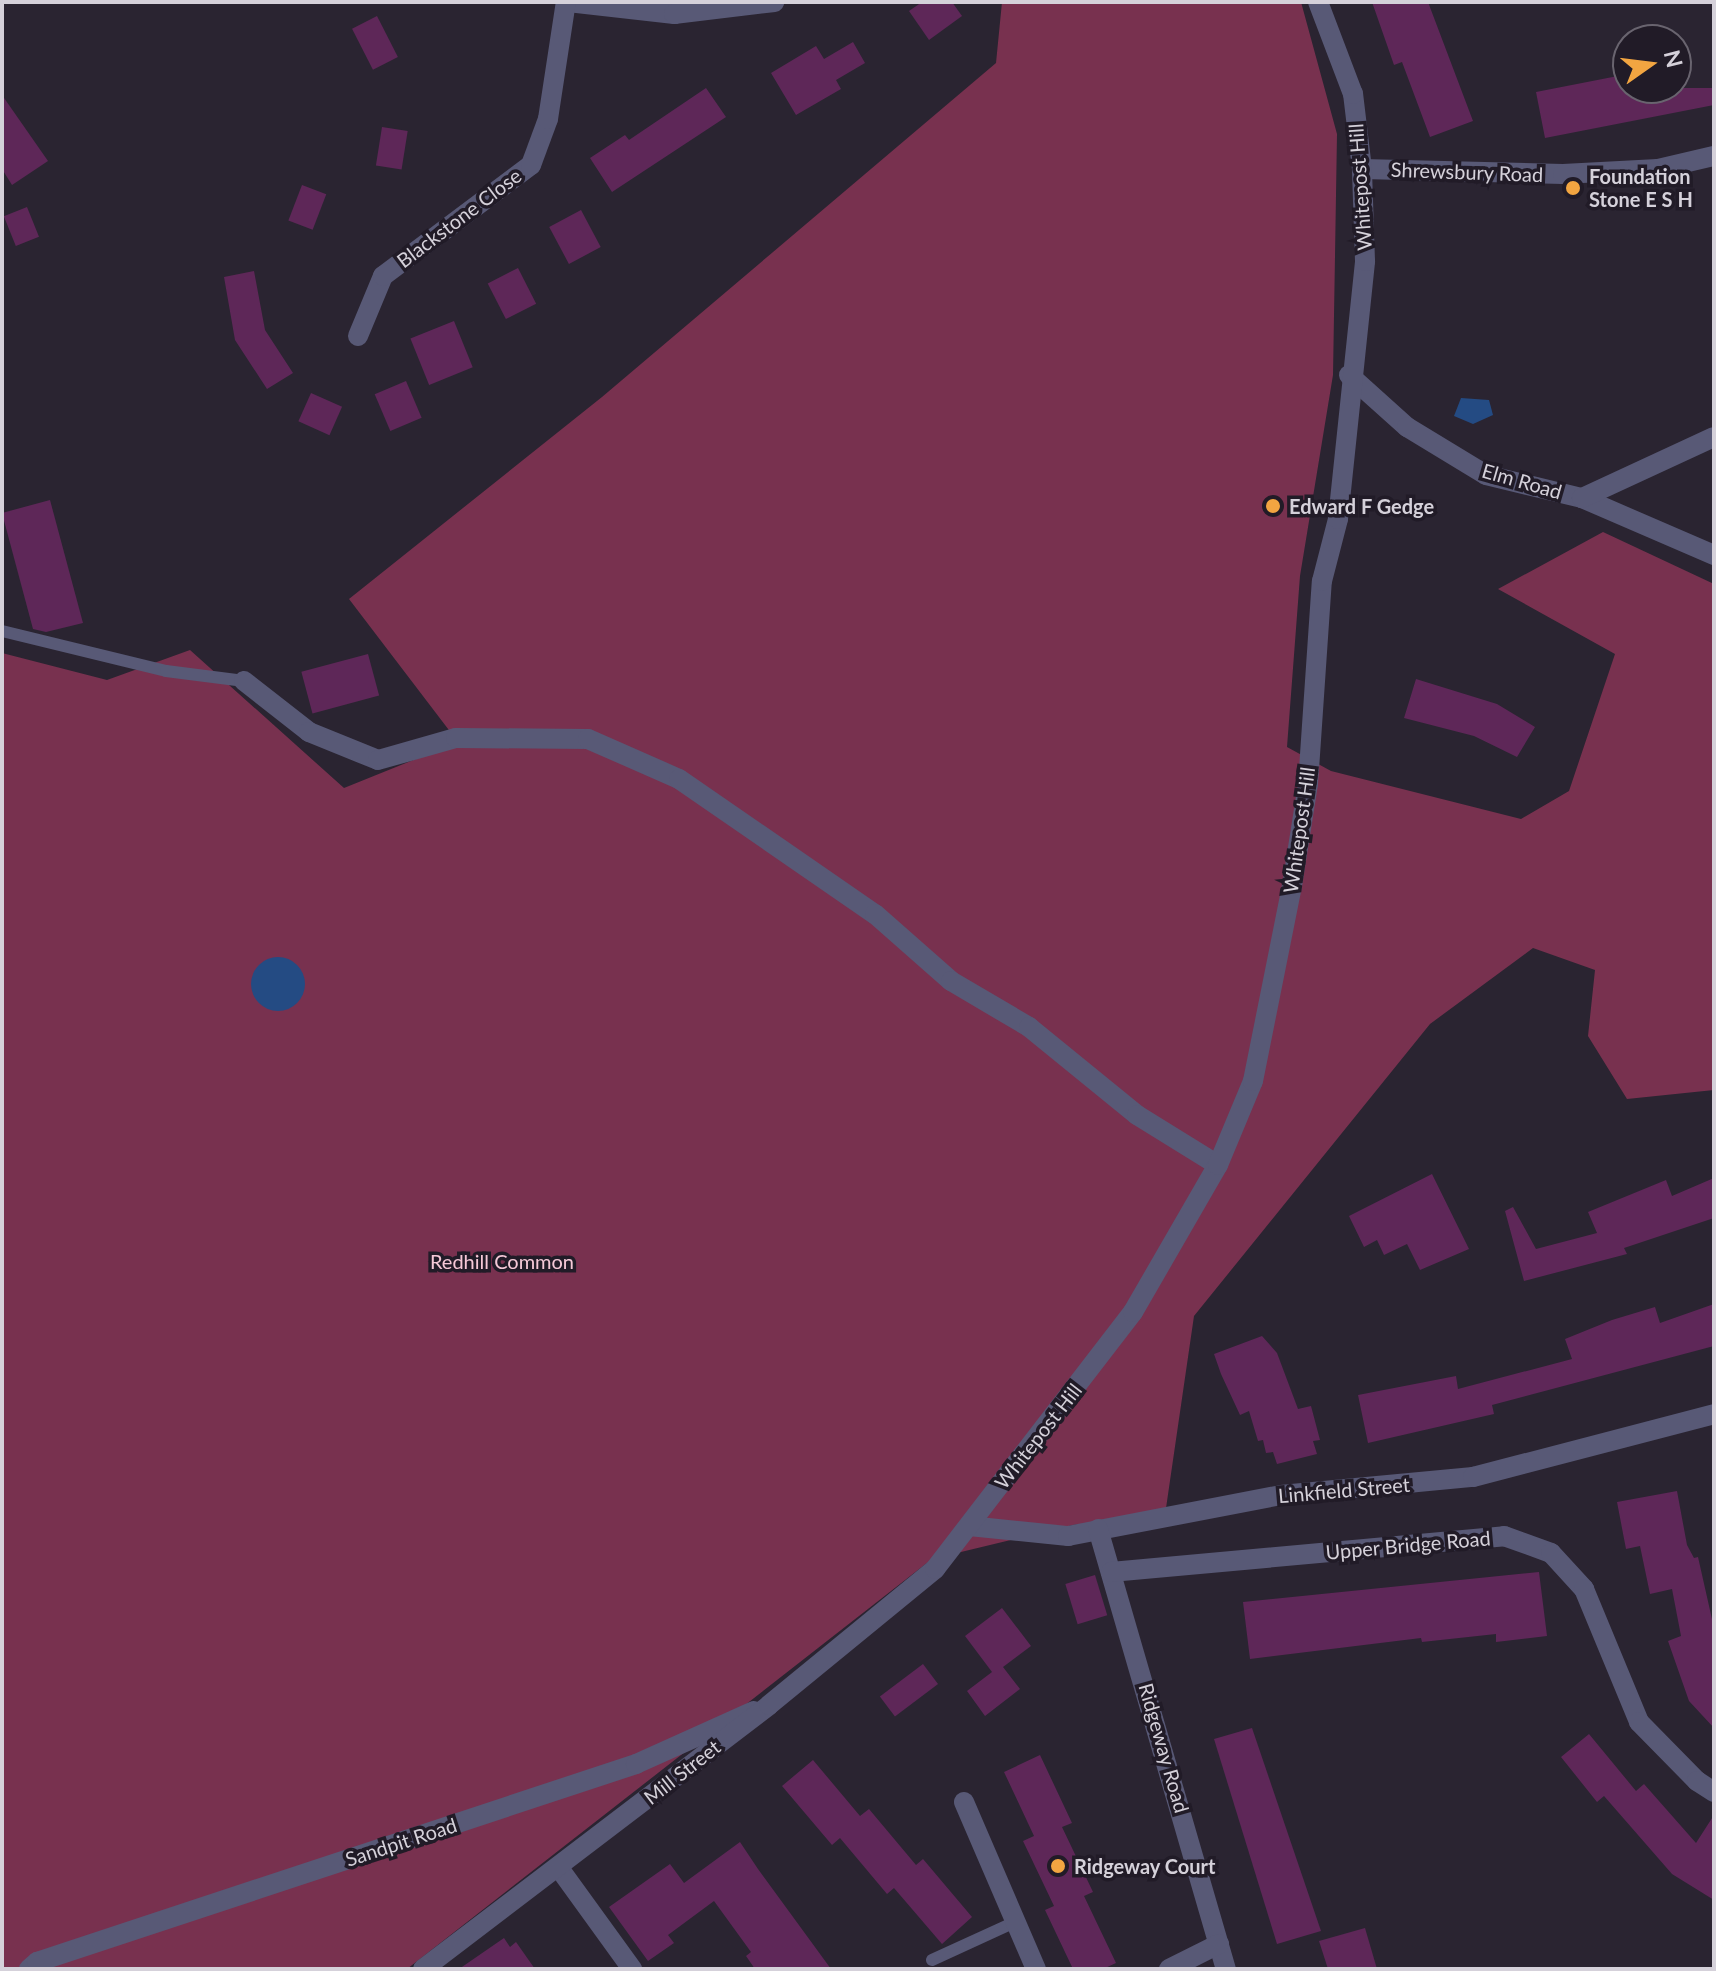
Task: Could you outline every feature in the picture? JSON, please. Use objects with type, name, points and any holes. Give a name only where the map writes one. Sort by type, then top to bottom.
[{"type":"street","points":[[567,2],[674,14],[774,2]]},
{"type":"street","name":"Blackstone Close","points":[[358,336],[383,276],[531,165],[548,119],[567,2]]},
{"type":"street","name":"Whitepost Hill","points":[[935,1569],[1133,1312],[1218,1165],[1253,1081],[1292,886],[1308,784],[1322,581],[1338,519],[1349,375],[1365,261],[1362,169],[1353,94],[1318,2]]},
{"type":"street","name":"Shrewsbury Road","points":[[1362,169],[1563,174],[1658,169],[1714,156]]},
{"type":"street","name":"Elm Road","points":[[1349,375],[1407,427],[1486,475],[1582,498],[1714,555]]},
{"type":"street","points":[[1582,498],[1714,437]]},
{"type":"street","points":[[244,681],[309,732],[378,760],[456,738],[588,739],[679,779],[875,914],[951,981],[1029,1027],[1137,1115],[1218,1165]]},
{"type":"street","name":"Linkfield Street","points":[[969,1526],[1068,1536],[1281,1495],[1473,1477],[1714,1414]]},
{"type":"street","name":"Ridgeway Road","points":[[1098,1529],[1226,1969]]},
{"type":"street","name":"Upper Bridge Road","points":[[1111,1572],[1504,1536],[1551,1553],[1584,1589],[1639,1722],[1697,1781],[1714,1792]]},
{"type":"street","name":"Mill Street","points":[[423,1969],[769,1705],[935,1569]]},
{"type":"street","name":"Sandpit Road","points":[[29,1969],[37,1962],[636,1764],[769,1705]]},
{"type":"street","points":[[964,1802],[1036,1969]]},
{"type":"street","points":[[559,1868],[632,1969]]},
{"type":"street","points":[[1169,1969],[1219,1944]]},
{"type":"lane","points":[[2,631],[166,671],[244,681]]},
{"type":"lane","points":[[932,1960],[1015,1922]]},
{"type":"green space","name":"Redhill Common","points":[[1002,2],[1301,2],[1337,134],[1333,375],[1300,576],[1287,747],[1331,771],[1521,819],[1569,791],[1615,654],[1498,589],[1603,532],[1714,584],[1714,1090],[1627,1099],[1588,1036],[1595,970],[1533,948],[1430,1024],[1194,1316],[1165,1515],[1073,1525],[932,1559],[407,1969],[2,1969],[2,653],[107,680],[190,650],[344,788],[458,742],[349,599],[602,397],[996,63]]},
{"type":"water","points":[[1461,398],[1489,400],[1493,415],[1473,424],[1454,416]]},
{"type":"water","points":[[278,957],[297,965],[305,984],[297,1003],[278,1011],[259,1003],[251,984],[259,965]]},
{"type":"building","points":[[922,2],[952,2],[962,16],[929,40],[909,11]]},
{"type":"building","points":[[1372,2],[1428,2],[1473,121],[1430,137],[1402,62],[1394,65]]},
{"type":"building","points":[[377,16],[398,57],[373,70],[352,29]]},
{"type":"building","points":[[853,42],[865,63],[836,80],[841,89],[796,115],[771,73],[816,46],[824,59]]},
{"type":"building","points":[[1612,77],[1612,104],[1692,104],[1692,88],[1714,88],[1714,105],[1545,138],[1536,92]]},
{"type":"building","points":[[706,88],[726,117],[612,192],[590,158],[625,135],[629,140]]},
{"type":"building","points":[[2,95],[48,161],[12,185],[2,169]]},
{"type":"building","points":[[382,127],[408,131],[402,170],[376,166]]},
{"type":"building","points":[[302,185],[326,194],[313,230],[288,220]]},
{"type":"building","points":[[27,207],[39,237],[16,246],[4,216]]},
{"type":"building","points":[[581,210],[601,247],[569,264],[549,227]]},
{"type":"building","points":[[518,268],[536,304],[506,319],[488,283]]},
{"type":"building","points":[[254,271],[265,330],[293,373],[267,389],[235,340],[224,277]]},
{"type":"building","points":[[454,321],[473,367],[429,385],[410,339]]},
{"type":"building","points":[[406,381],[422,418],[390,431],[375,394]]},
{"type":"building","points":[[311,393],[342,407],[329,435],[298,421]]},
{"type":"building","points":[[50,500],[83,623],[46,632],[33,629],[2,513]]},
{"type":"building","points":[[368,654],[379,696],[312,713],[301,672]]},
{"type":"building","points":[[1416,679],[1497,704],[1535,727],[1517,757],[1474,736],[1404,718]]},
{"type":"building","points":[[1432,1174],[1469,1249],[1420,1270],[1407,1244],[1384,1255],[1377,1240],[1364,1247],[1349,1216]]},
{"type":"building","points":[[1714,1178],[1714,1218],[1624,1248],[1627,1254],[1524,1281],[1505,1211],[1513,1207],[1536,1249],[1597,1233],[1588,1212],[1666,1180],[1672,1196]]},
{"type":"building","points":[[1714,1304],[1714,1346],[1492,1405],[1494,1414],[1368,1443],[1358,1395],[1456,1376],[1458,1389],[1572,1359],[1565,1339],[1612,1320],[1655,1307],[1660,1323]]},
{"type":"building","points":[[1262,1336],[1277,1353],[1298,1409],[1311,1406],[1320,1440],[1313,1441],[1317,1454],[1277,1464],[1273,1452],[1266,1453],[1263,1440],[1258,1441],[1249,1411],[1240,1415],[1214,1354]]},
{"type":"building","points":[[1677,1491],[1687,1545],[1694,1558],[1698,1557],[1714,1628],[1714,1728],[1689,1701],[1668,1641],[1681,1636],[1672,1589],[1650,1594],[1640,1546],[1626,1549],[1617,1502]]},
{"type":"building","points":[[1539,1572],[1547,1636],[1496,1642],[1496,1634],[1422,1642],[1421,1638],[1250,1659],[1243,1602]]},
{"type":"building","points":[[1095,1575],[1107,1615],[1078,1624],[1065,1584]]},
{"type":"building","points":[[1002,1608],[1031,1646],[1003,1667],[1020,1689],[985,1716],[967,1691],[992,1672],[965,1636]]},
{"type":"building","points":[[923,1664],[938,1684],[895,1716],[880,1696]]},
{"type":"building","points":[[1252,1728],[1321,1931],[1277,1944],[1214,1739]]},
{"type":"building","points":[[1589,1734],[1636,1791],[1644,1784],[1696,1843],[1714,1815],[1714,1900],[1672,1874],[1604,1796],[1597,1802],[1561,1757]]},
{"type":"building","name":"Ridgeway Court","points":[[1040,1755],[1072,1823],[1062,1827],[1093,1892],[1084,1896],[1116,1963],[1103,1969],[1073,1969],[1045,1910],[1054,1906],[1023,1841],[1034,1836],[1004,1772]]},
{"type":"building","points":[[813,1760],[860,1816],[869,1809],[916,1865],[923,1859],[972,1917],[942,1944],[894,1888],[887,1894],[840,1838],[832,1845],[782,1786]]},
{"type":"building","points":[[740,1842],[831,1969],[755,1969],[746,1956],[751,1952],[714,1901],[668,1935],[674,1943],[648,1961],[609,1907],[670,1864],[684,1883]]},
{"type":"building","points":[[1365,1928],[1377,1969],[1328,1969],[1319,1941]]},
{"type":"building","points":[[504,1938],[510,1947],[516,1942],[535,1969],[459,1969]]},
{"type":"place","name":"Foundation Stone E S H","points":[[1573,188]]},
{"type":"place","name":"Edward F Gedge","points":[[1273,506]]},
{"type":"place","name":"Ridgeway Court","points":[[1058,1866]]}]
